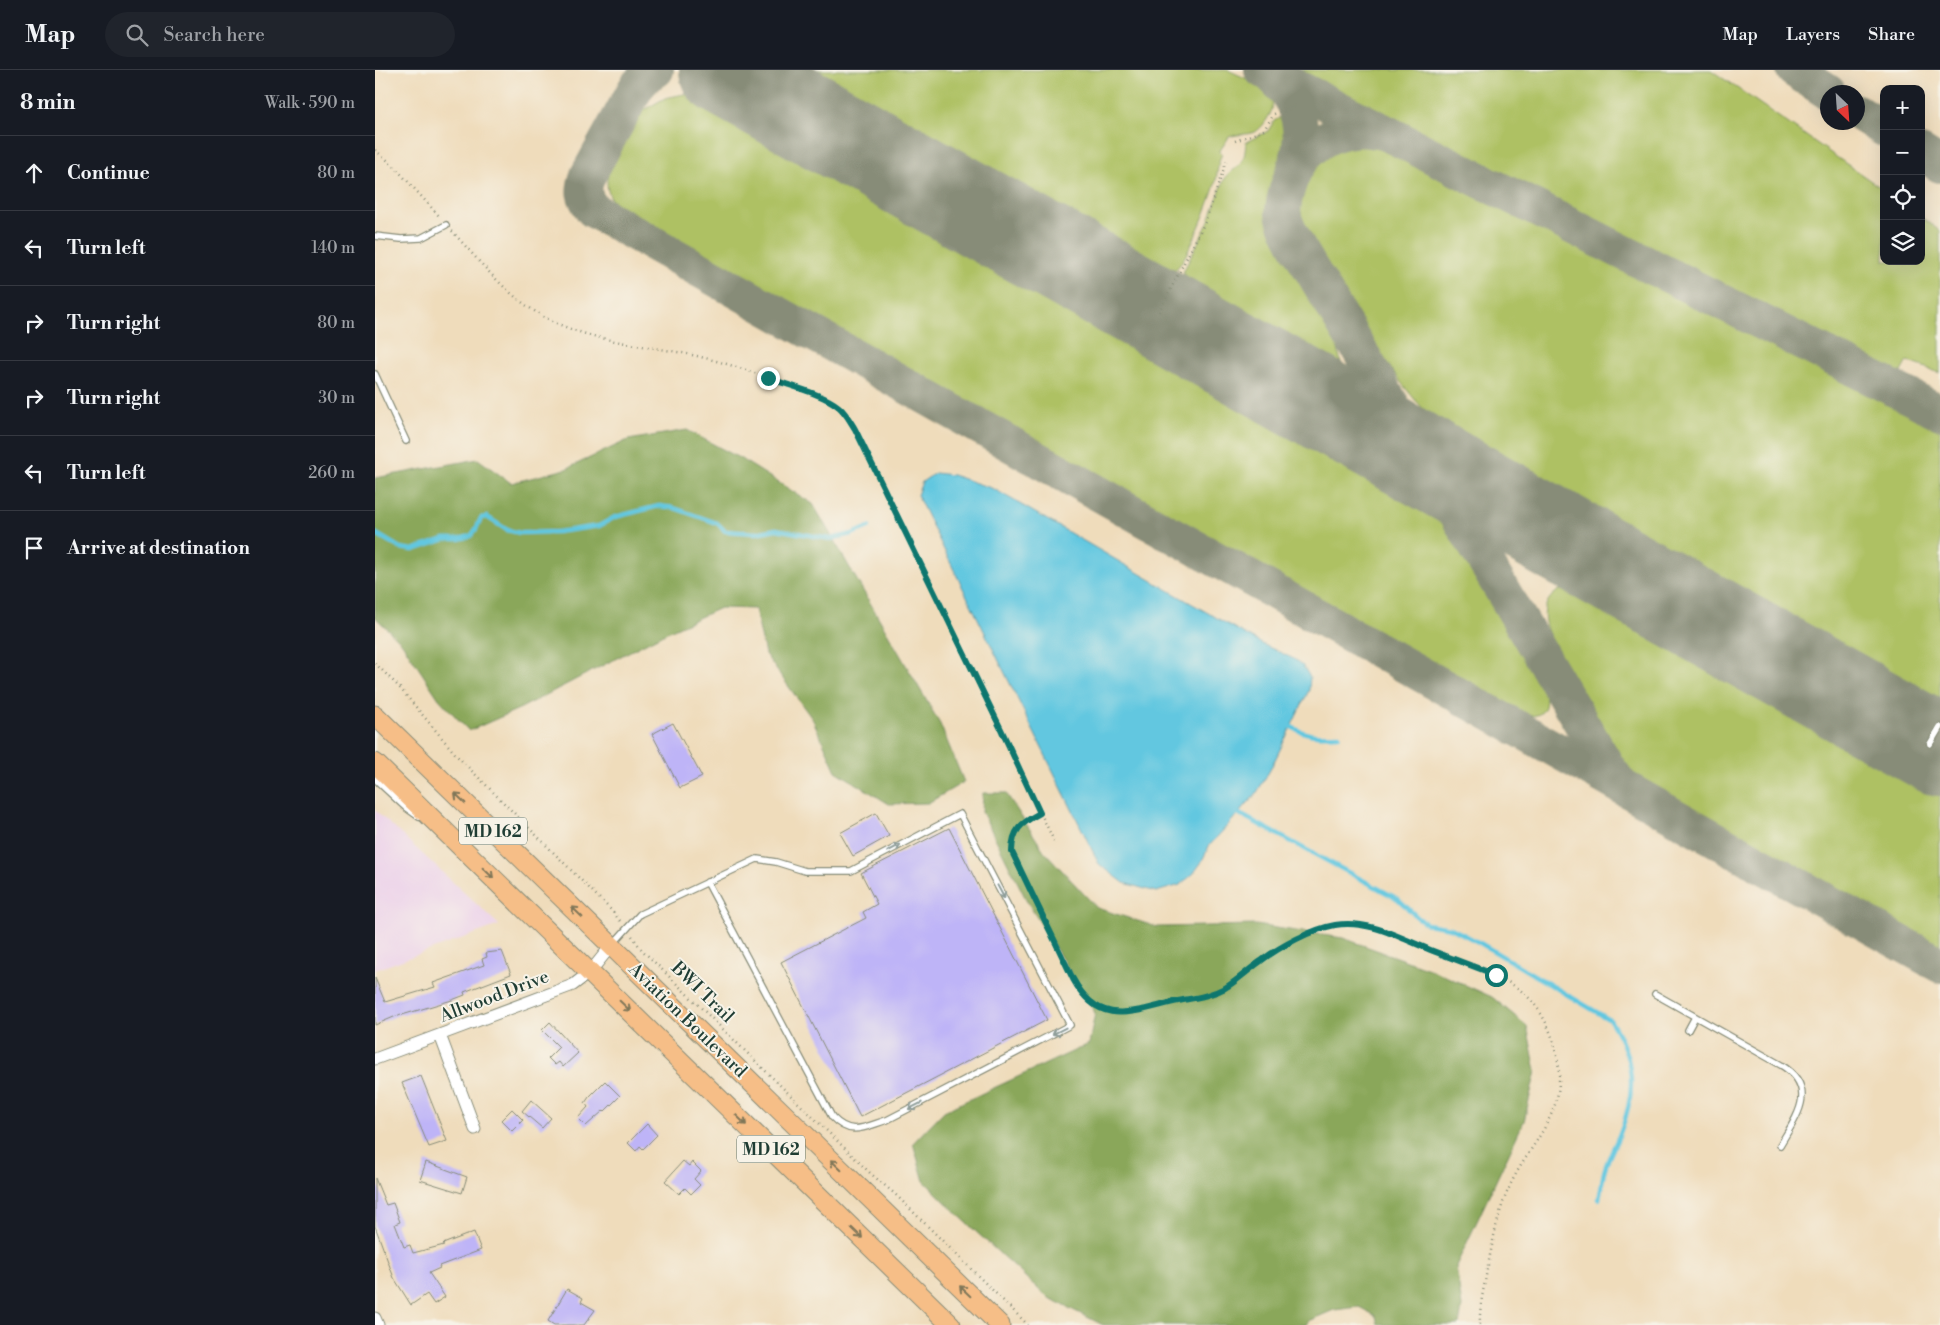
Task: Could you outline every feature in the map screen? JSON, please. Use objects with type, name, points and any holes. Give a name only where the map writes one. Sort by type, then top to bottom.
[{"type":"main road","name":"Aviation Boulevard","points":[[375,715],[1000,1325]]},
{"type":"main road","name":"Aviation Boulevard","points":[[375,763],[951,1325]]},
{"type":"street","name":"Allwood Drive","points":[[375,1059],[573,985],[590,972],[611,946]]},
{"type":"street","points":[[440,1035],[475,1129]]},
{"type":"street","points":[[375,1318],[378,1325]]},
{"type":"lane","points":[[375,236],[401,239],[421,238],[446,225]]},
{"type":"lane","points":[[375,374],[406,441]]},
{"type":"lane","points":[[1930,744],[1940,727]]},
{"type":"lane","points":[[375,779],[405,807],[454,840]]},
{"type":"lane","points":[[611,946],[640,914],[757,858],[805,871],[851,871],[960,814],[1070,1025],[887,1120],[851,1130],[841,1126],[832,1117],[707,882]]},
{"type":"lane","points":[[1655,994],[1781,1065],[1796,1076],[1803,1092],[1802,1100],[1795,1119],[1780,1145]]},
{"type":"lane","points":[[1688,1030],[1695,1017]]},
{"type":"path","points":[[1235,142],[1259,133],[1267,126],[1274,114],[1295,106]]},
{"type":"path","points":[[375,150],[392,164],[446,225],[508,290],[549,320],[576,331],[705,358],[828,400],[846,414],[1000,727],[1054,842]]},
{"type":"path","points":[[1159,312],[1205,222],[1227,160]]},
{"type":"path","name":"BWI Trail","points":[[375,664],[399,687],[458,757],[612,911],[649,957],[1028,1325]]},
{"type":"path","points":[[1040,813],[1020,826],[1012,838],[1012,852],[1078,988],[1085,998],[1101,1010],[1114,1013],[1130,1013],[1208,996],[1234,982],[1262,960],[1300,938],[1326,927],[1349,924],[1385,931],[1496,975],[1522,991],[1533,1002],[1547,1024],[1552,1038],[1558,1069],[1558,1096],[1546,1126],[1517,1171],[1501,1207],[1482,1296],[1480,1325]]},
{"type":"shaded area","points":[[375,810],[499,925],[375,970]]},
{"type":"green space","points":[[789,70],[1228,70],[1260,86],[1267,92],[1273,106],[1267,119],[1255,132],[1229,137],[1219,152],[1222,154],[1213,192],[1187,253],[1177,268],[1159,276]]},
{"type":"green space","points":[[1295,70],[1711,70],[1880,187],[1880,265],[1925,265],[1925,220],[1940,231],[1940,373],[1907,361],[1900,374]]},
{"type":"green space","points":[[684,94],[705,95],[1426,500],[1439,514],[1542,686],[1546,701],[1545,707],[1533,716],[1518,712],[620,210],[612,201],[608,190],[607,178],[610,167],[642,111],[665,98]]},
{"type":"green space","points":[[1279,118],[1282,119],[1284,132],[1281,155],[1269,199],[1272,228],[1288,262],[1337,344],[1341,363],[1332,370],[1320,369],[1185,293],[1184,270],[1208,223],[1224,180],[1241,162],[1246,142],[1268,131],[1274,121]]},
{"type":"green space","points":[[1349,145],[1370,145],[1386,150],[1940,429],[1940,699],[1925,708],[1486,459],[1449,433],[1429,415],[1415,400],[1379,352],[1309,236],[1305,226],[1300,205],[1300,194],[1303,184],[1314,166],[1322,159],[1330,153]]},
{"type":"green space","points":[[687,430],[741,459],[813,504],[940,724],[964,782],[928,803],[889,804],[836,771],[813,720],[765,654],[755,609],[720,608],[667,632],[521,708],[469,731],[439,699],[402,643],[375,617],[375,478],[478,459],[511,483],[566,469],[628,440]]},
{"type":"green space","points":[[1575,586],[1586,587],[1940,787],[1940,948],[1636,777],[1625,763],[1547,629],[1545,612],[1551,597],[1565,588]]},
{"type":"green space","points":[[983,793],[1006,793],[1044,851],[1097,908],[1157,927],[1256,925],[1343,938],[1432,970],[1492,997],[1527,1026],[1536,1071],[1524,1121],[1456,1266],[1462,1307],[1459,1325],[1378,1325],[1376,1316],[1359,1307],[1334,1310],[1308,1321],[1306,1325],[1103,1325],[1047,1297],[924,1181],[913,1143],[944,1111],[1089,1044],[1095,1013],[1028,903],[982,812]]},
{"type":"water","points":[[935,473],[952,475],[994,489],[1262,644],[1294,659],[1303,666],[1310,677],[1309,690],[1270,770],[1256,794],[1209,846],[1193,874],[1180,885],[1156,892],[1124,883],[1099,864],[917,495],[922,482]]},
{"type":"building","points":[[673,723],[702,777],[680,788],[652,734]]},
{"type":"building","points":[[876,813],[889,836],[853,856],[840,833]]},
{"type":"building","points":[[949,828],[1047,1020],[860,1117],[781,962],[866,918],[863,912],[877,904],[861,873]]},
{"type":"building","points":[[502,951],[511,974],[464,992],[465,995],[452,1000],[401,1014],[375,1025],[375,978],[385,1002],[435,987],[433,983],[484,965],[482,959],[487,957],[486,953]]},
{"type":"building","points":[[550,1022],[578,1053],[563,1067],[559,1062],[555,1065],[548,1058],[559,1047],[542,1030]]},
{"type":"building","points":[[421,1076],[447,1141],[429,1147],[402,1083]]},
{"type":"building","points":[[605,1081],[620,1096],[586,1126],[578,1118],[588,1107],[585,1103],[589,1097]]},
{"type":"building","points":[[531,1100],[551,1118],[542,1128],[522,1111]]},
{"type":"building","points":[[512,1109],[523,1120],[512,1131],[501,1120]]},
{"type":"building","points":[[647,1124],[657,1135],[643,1149],[640,1146],[636,1151],[628,1143]]},
{"type":"building","points":[[683,1161],[689,1166],[692,1162],[701,1171],[694,1179],[700,1185],[691,1194],[685,1188],[679,1194],[665,1181]]},
{"type":"building","points":[[426,1162],[467,1177],[462,1193],[420,1180]]},
{"type":"building","points":[[375,1178],[386,1205],[393,1203],[400,1222],[395,1224],[404,1247],[410,1245],[413,1253],[444,1245],[474,1232],[481,1250],[439,1266],[440,1268],[429,1273],[445,1297],[434,1304],[427,1294],[411,1305],[394,1278],[375,1226]]},
{"type":"building","points":[[567,1289],[583,1298],[581,1302],[595,1310],[584,1325],[554,1325],[548,1321]]},
{"type":"waterway","points":[[375,533],[400,548],[413,550],[445,539],[459,539],[471,536],[481,518],[487,517],[507,530],[520,533],[557,532],[599,526],[615,517],[659,506],[674,508],[717,523],[725,531],[756,533],[776,529],[830,539],[852,534],[869,527]]},
{"type":"waterway","points":[[1286,724],[1311,734],[1339,735]]},
{"type":"waterway","points":[[1234,811],[1398,899],[1427,924],[1451,928],[1480,943],[1610,1020],[1625,1048],[1631,1075],[1631,1089],[1625,1118],[1605,1167],[1599,1199]]},
{"type":"taxiway","points":[[656,70],[648,74],[637,86],[588,175],[585,193],[587,201],[593,210],[1940,965]]},
{"type":"taxiway","points":[[1262,70],[1940,412]]},
{"type":"taxiway","points":[[1794,70],[1820,87]]},
{"type":"taxiway","points":[[1272,76],[1282,85],[1295,106],[1299,118],[1300,142],[1295,167]]},
{"type":"taxiway","points":[[1865,117],[1880,126]]},
{"type":"taxiway","points":[[1389,134],[1373,130],[1342,132],[1316,145],[1305,155],[1289,183],[1283,213],[1285,220],[1295,242],[1608,768],[1619,783]]},
{"type":"taxiway","points":[[1925,156],[1940,165]]},
{"type":"runway","points":[[725,70],[1940,750]]},
{"type":"route","points":[[768,378],[828,400],[846,414],[855,429],[1040,813],[1028,819],[1020,826],[1012,838],[1012,852],[1018,868],[1073,979],[1085,998],[1092,1005],[1101,1010],[1114,1013],[1130,1013],[1208,996],[1234,982],[1271,954],[1300,938],[1326,927],[1349,924],[1385,931],[1496,975]]}]
